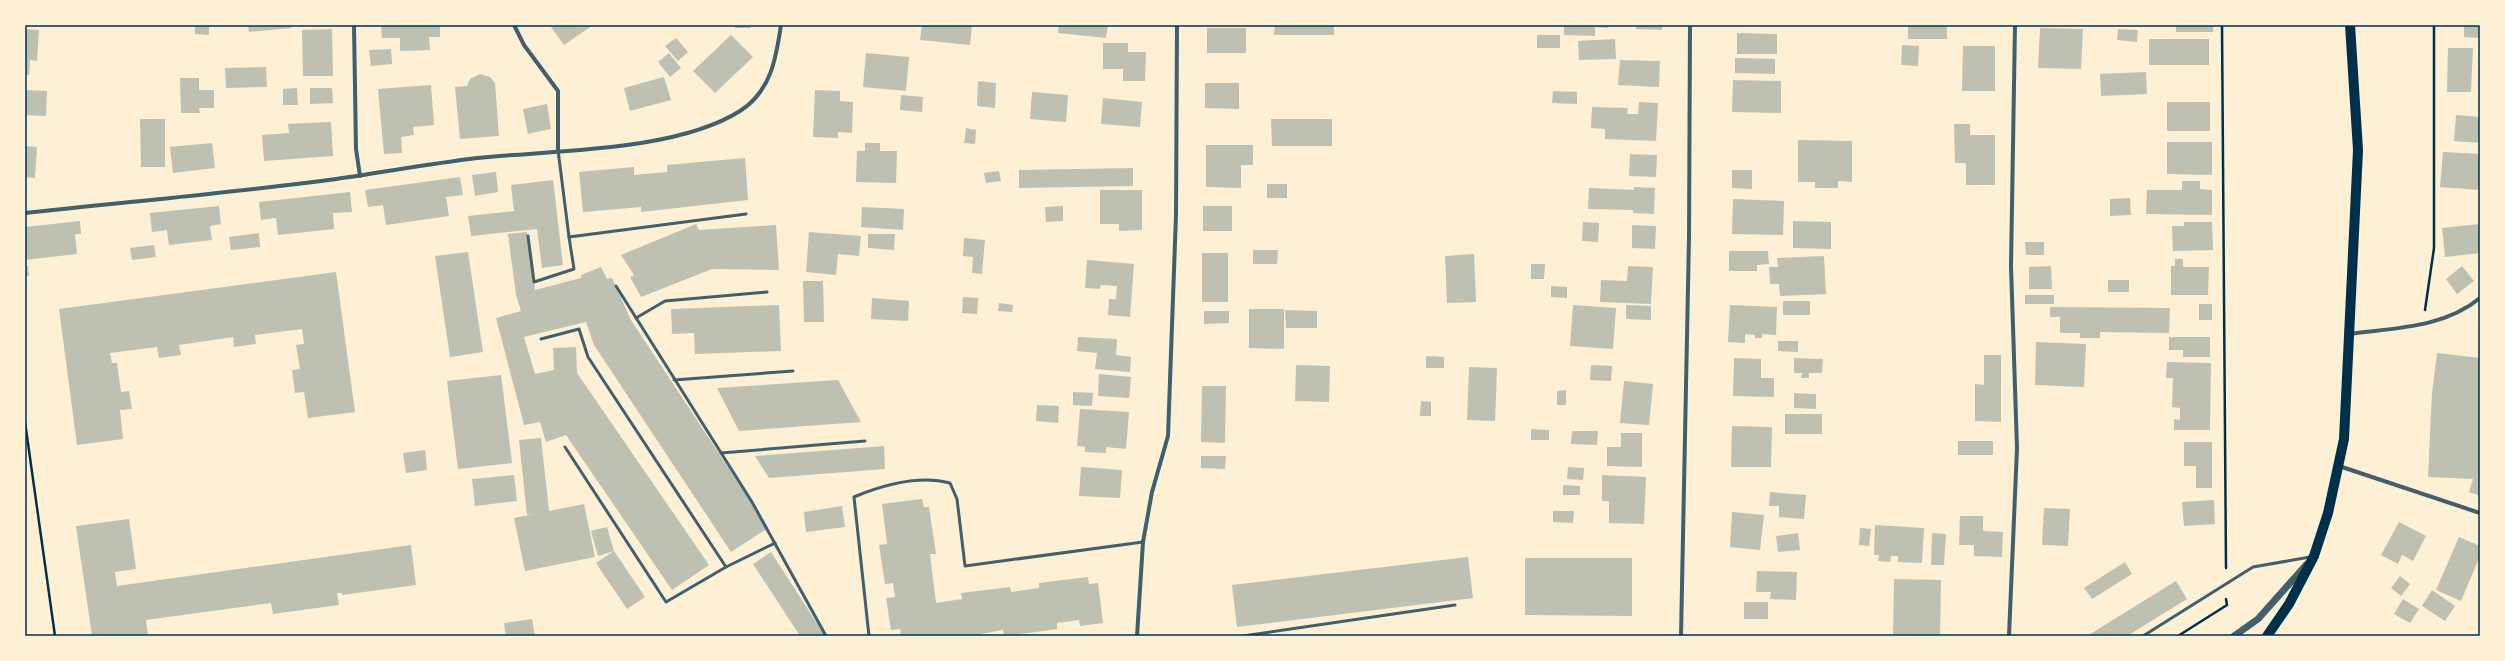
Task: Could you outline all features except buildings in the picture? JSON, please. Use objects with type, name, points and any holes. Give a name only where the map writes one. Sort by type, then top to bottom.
[{"type":"main road","points":[[2267,636],[2289,604],[2314,556],[2328,513],[2344,439],[2358,150],[2350,25]]},
{"type":"street","points":[[354,25],[356,149],[360,176]]},
{"type":"street","points":[[514,25],[524,46],[558,91],[558,150]]},
{"type":"street","points":[[25,213],[360,176],[435,163],[674,137],[722,120],[751,102],[767,82],[774,66],[781,25]]},
{"type":"street","points":[[1137,636],[1143,542],[1152,492],[1168,436],[1176,215],[1177,25]]},
{"type":"street","points":[[1680,636],[1688,245],[1690,25]]},
{"type":"street","points":[[2009,636],[2017,448],[2011,266],[2015,25]]},
{"type":"street","points":[[2349,334],[2423,324],[2450,317],[2469,308],[2480,298]]},
{"type":"street","points":[[2339,466],[2480,513]]},
{"type":"street","points":[[2234,636],[2258,619],[2314,556]]},
{"type":"lane","points":[[528,236],[534,282],[574,269],[558,150]]},
{"type":"lane","points":[[569,237],[746,214]]},
{"type":"lane","points":[[616,286],[721,453],[775,543],[826,636]]},
{"type":"lane","points":[[636,318],[665,301],[767,292]]},
{"type":"lane","points":[[541,339],[579,329],[588,357],[726,567]]},
{"type":"lane","points":[[674,380],[793,371]]},
{"type":"lane","points":[[721,453],[865,441]]},
{"type":"lane","points":[[565,447],[666,602],[726,567],[775,543]]},
{"type":"lane","points":[[869,636],[854,498],[876,488],[932,479],[950,483],[958,499],[965,566],[1143,542]]},
{"type":"lane","points":[[2143,636],[2253,567],[2314,556]]},
{"type":"lane","points":[[1243,636],[1455,605]]},
{"type":"path","points":[[2178,636],[2226,605],[2222,25]]},
{"type":"path","points":[[2423,324],[2434,248],[2434,25]]},
{"type":"path","points":[[25,422],[55,636]]}]
